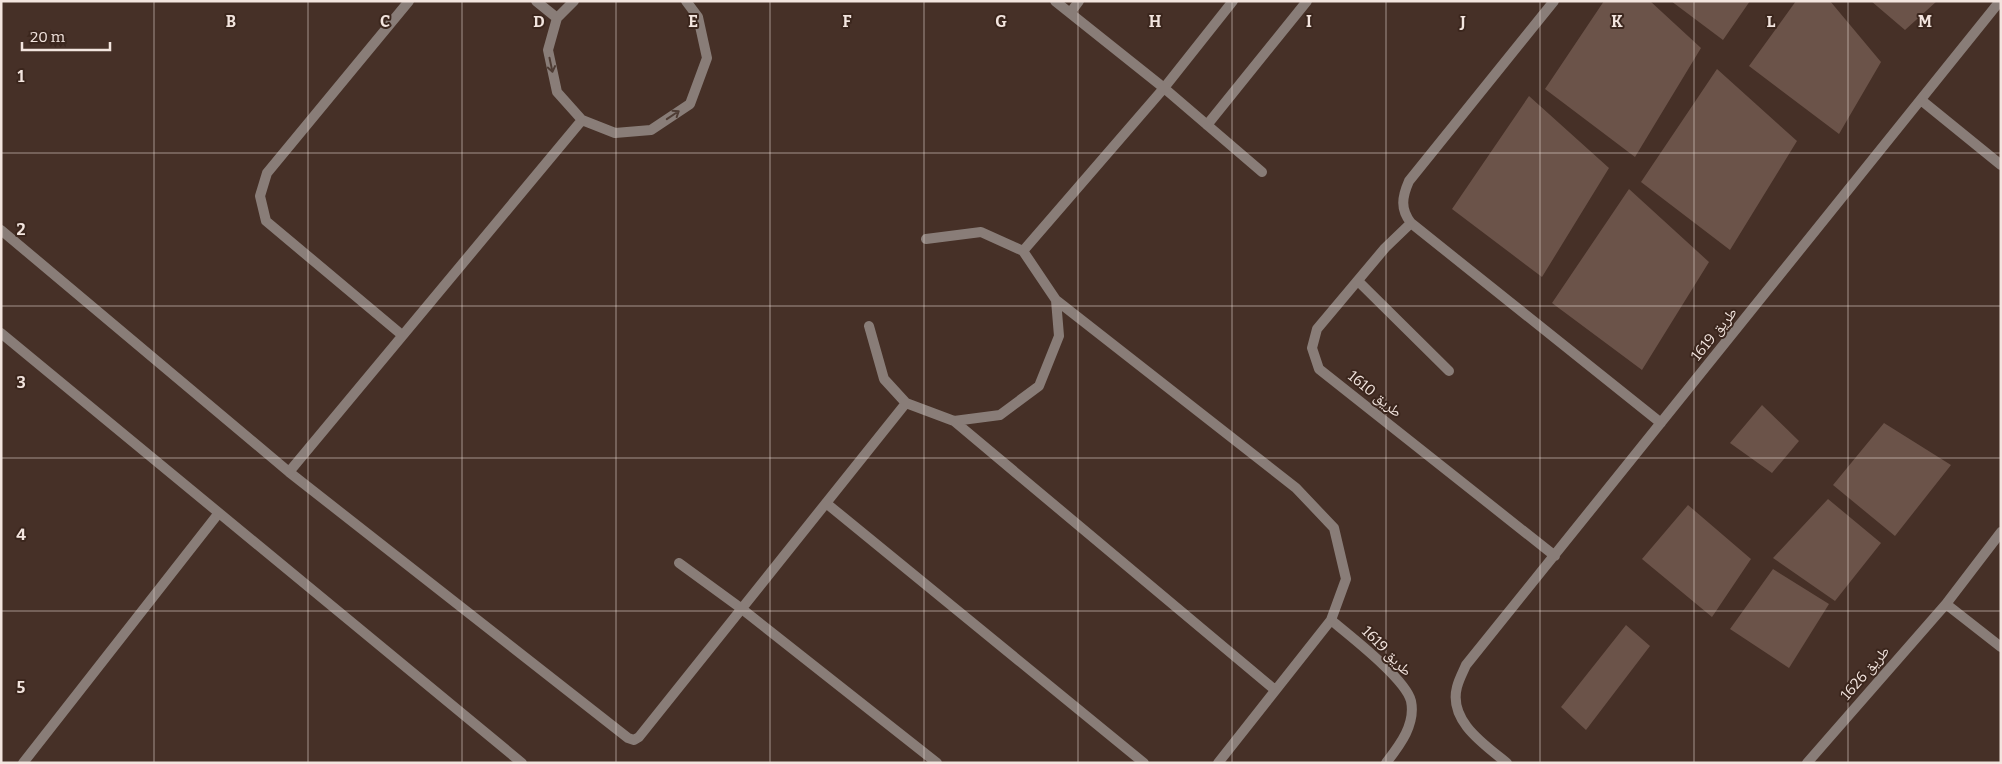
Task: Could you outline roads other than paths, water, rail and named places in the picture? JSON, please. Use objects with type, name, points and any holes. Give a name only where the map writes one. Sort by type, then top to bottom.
[{"type":"street","points":[[402,335],[266,221],[260,196],[267,173],[409,1]]},
{"type":"street","points":[[536,1],[557,18]]},
{"type":"street","points":[[574,1],[557,18],[548,50],[557,92],[582,120],[615,133],[651,130],[690,104],[707,58],[698,17],[686,1]]},
{"type":"street","points":[[1055,1],[1164,88],[1262,172]]},
{"type":"street","points":[[1070,13],[1079,1]]},
{"type":"street","points":[[1023,251],[1164,88],[1233,1]]},
{"type":"street","points":[[1207,125],[1307,1]]},
{"type":"street","points":[[1554,1],[1409,181],[1402,197],[1404,214],[1411,223],[1661,423]]},
{"type":"street","name":"طريق 1619","points":[[1508,763],[1467,729],[1458,710],[1456,688],[1466,665],[2000,1]]},
{"type":"street","points":[[1921,100],[2001,165]]},
{"type":"street","points":[[289,472],[582,120]]},
{"type":"street","name":"طريق 1610","points":[[1411,223],[1385,248],[1318,329],[1312,348],[1320,369],[1555,556]]},
{"type":"street","points":[[1,230],[289,472],[628,738],[634,740],[639,737],[906,403]]},
{"type":"street","points":[[926,239],[981,232],[1023,251],[1056,300],[1296,488],[1334,528],[1346,579],[1331,620],[1218,763]]},
{"type":"street","points":[[1358,281],[1449,371]]},
{"type":"street","points":[[954,421],[1000,415],[1039,386],[1059,336],[1056,300]]},
{"type":"street","points":[[869,326],[884,379],[906,403],[954,421],[1275,690]]},
{"type":"street","points":[[1,333],[522,763]]},
{"type":"street","points":[[826,503],[1144,763]]},
{"type":"street","points":[[22,763],[218,514]]},
{"type":"street","name":"طريق 1626","points":[[1807,763],[1946,604],[2001,532]]},
{"type":"street","points":[[679,563],[742,609],[937,763]]},
{"type":"street","points":[[1946,604],[2001,647]]},
{"type":"street","name":"طريق 1619","points":[[1331,620],[1374,656],[1394,676],[1411,700],[1410,724],[1401,744],[1386,763]]}]
